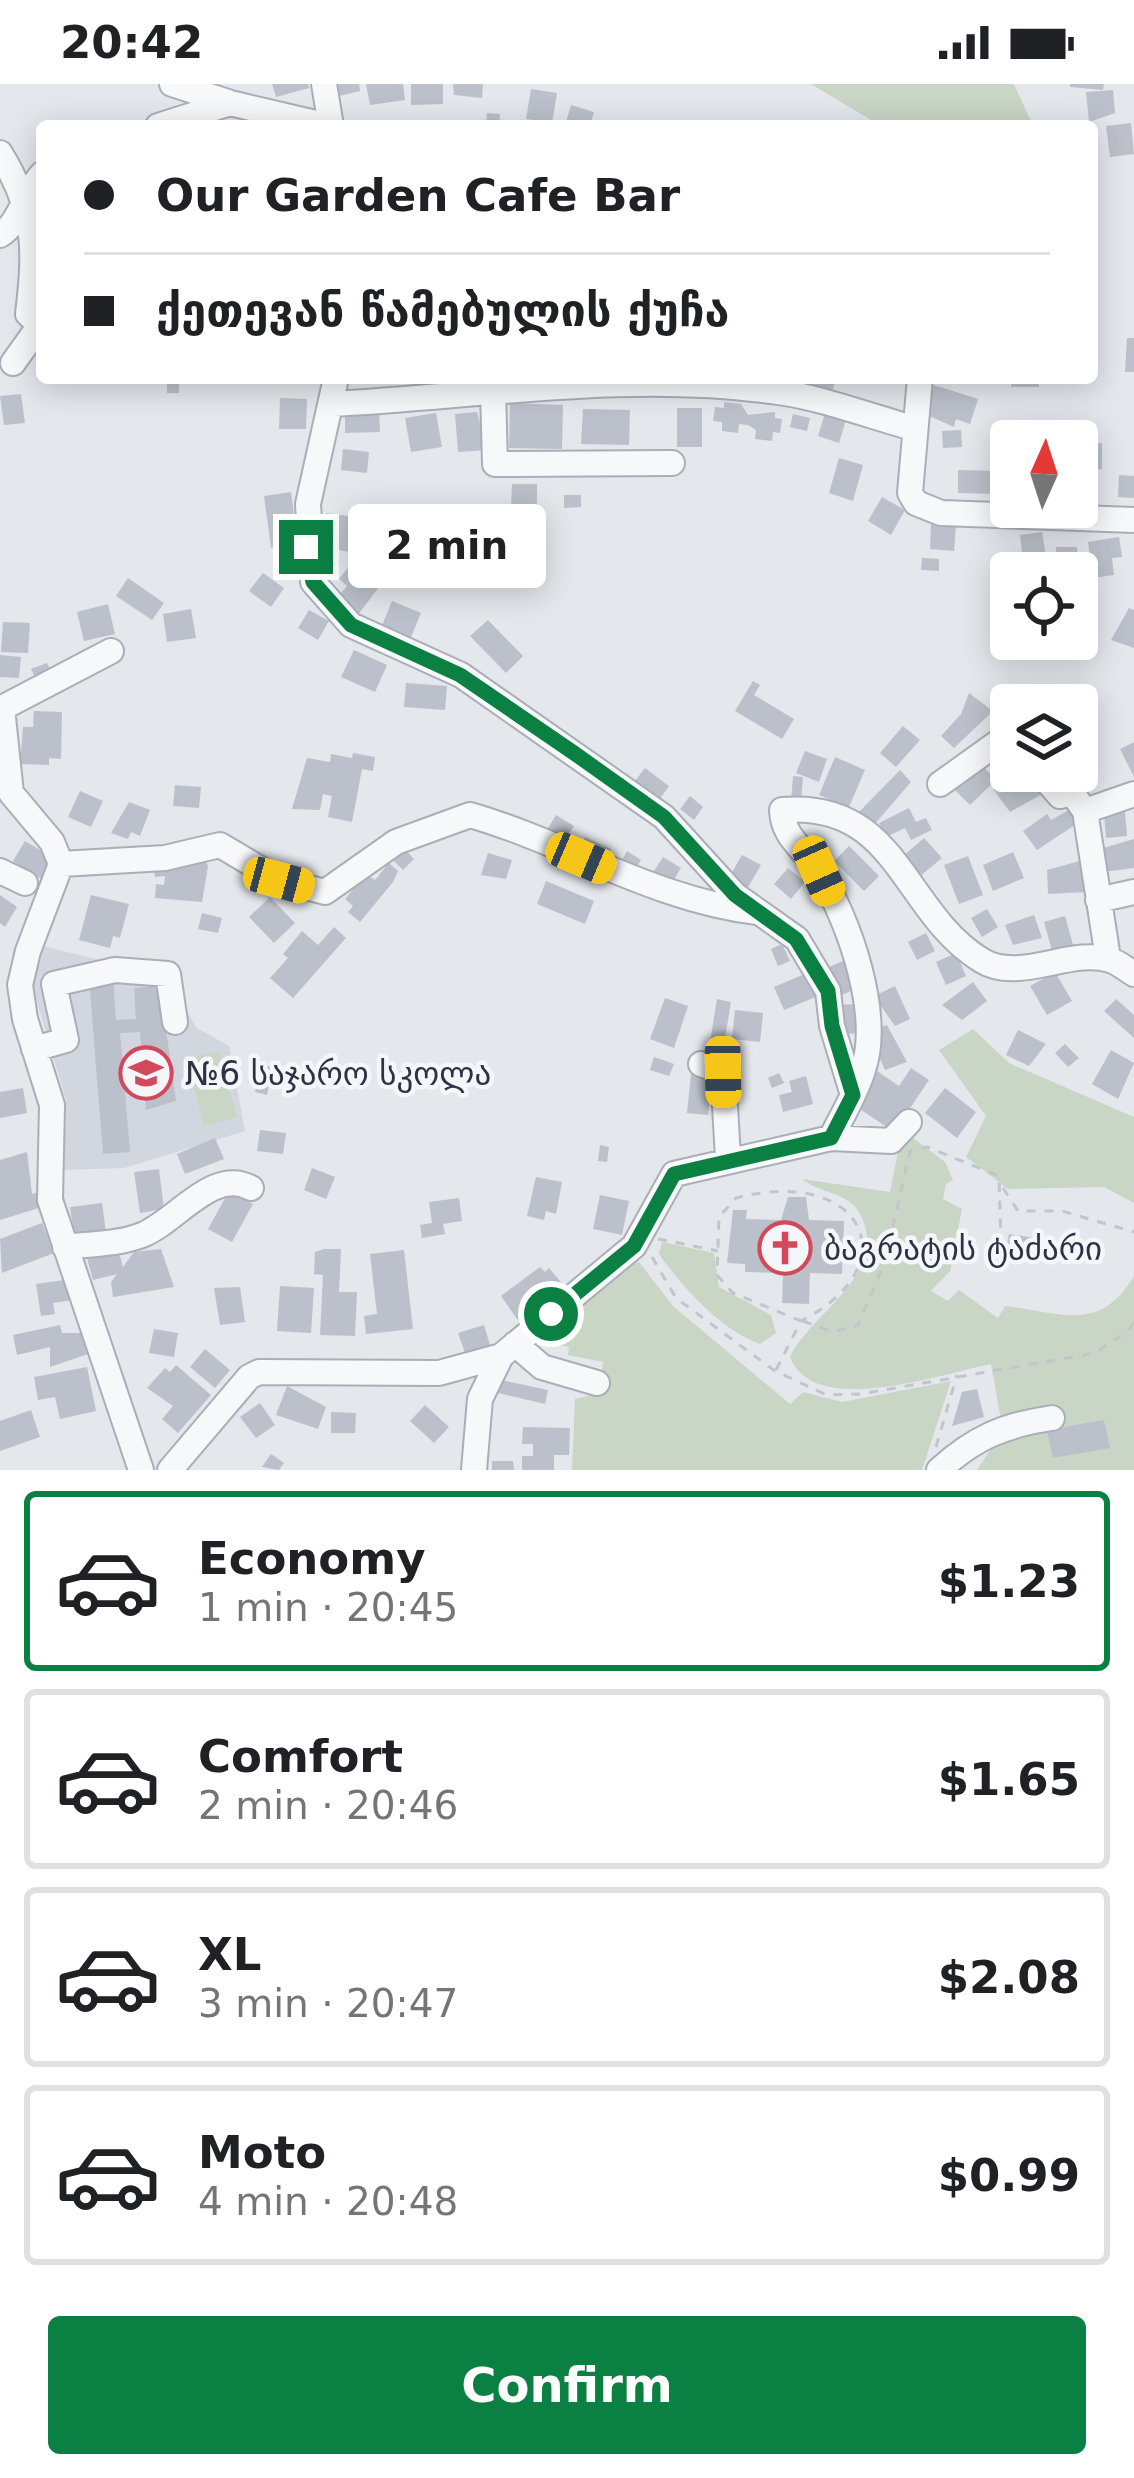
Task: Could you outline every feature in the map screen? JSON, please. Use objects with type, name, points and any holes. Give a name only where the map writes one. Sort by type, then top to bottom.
[{"type":"street","points":[[172,84],[303,120]]},
{"type":"street","points":[[324,84],[328,120]]},
{"type":"street","points":[[177,120],[230,103]]},
{"type":"street","points":[[0,153],[24,193],[33,241],[28,314],[36,323]]},
{"type":"street","points":[[0,235],[10,229],[24,193],[36,180]]},
{"type":"street","points":[[13,363],[36,333]]},
{"type":"street","points":[[336,384],[308,504],[313,582],[351,625],[460,675],[664,817],[757,912],[796,939],[828,991],[832,1026],[853,1095]]},
{"type":"street","points":[[919,384],[910,493],[916,503],[941,513],[1134,520]]},
{"type":"street","points":[[334,404],[534,385],[781,392],[913,428]]},
{"type":"street","points":[[493,390],[495,464],[672,463]]},
{"type":"street","points":[[111,652],[1,709],[11,793],[52,842],[61,863],[20,985],[52,1105],[50,1200],[141,1470]]},
{"type":"street","points":[[940,784],[990,748]]},
{"type":"street","points":[[1057,792],[1060,796],[1072,793],[1085,812],[1108,958]]},
{"type":"street","points":[[1085,812],[1134,794]]},
{"type":"street","points":[[831,1138],[866,1065],[866,993],[853,947],[819,871],[783,829],[782,810],[807,808],[862,824],[957,939],[983,962],[1022,967],[1108,958],[1134,974]]},
{"type":"street","points":[[61,863],[165,858],[220,844],[279,880],[326,892],[396,842],[470,815],[622,876],[718,908],[757,912]]},
{"type":"street","points":[[0,871],[25,883]]},
{"type":"street","points":[[1098,900],[1134,892]]},
{"type":"street","points":[[34,1048],[66,1040],[54,983],[115,970],[168,974],[175,1022]]},
{"type":"street","points":[[701,1064],[723,1072],[728,1158]]},
{"type":"street","points":[[170,1470],[249,1377],[259,1372],[439,1373],[508,1350],[649,1239],[674,1174],[831,1138],[891,1142],[909,1122]]},
{"type":"street","points":[[65,1247],[138,1237],[176,1218],[219,1184],[238,1181],[251,1189]]},
{"type":"street","points":[[508,1350],[542,1367],[597,1383]]},
{"type":"street","points":[[474,1470],[479,1399],[508,1350]]},
{"type":"street","points":[[439,1373],[479,1399]]},
{"type":"street","points":[[939,1470],[990,1433],[1010,1424],[1052,1418]]},
{"type":"path","points":[[775,1371],[801,1321],[842,1293],[854,1272],[859,1228],[851,1211],[810,1191],[736,1198],[719,1217],[717,1275],[723,1286],[801,1321],[833,1332],[858,1325],[885,1262],[910,1151],[927,1147],[999,1176],[1000,1243],[1007,1244]]},
{"type":"path","points":[[1002,1187],[1018,1211],[1062,1211],[1134,1232]]},
{"type":"path","points":[[718,1251],[649,1239],[651,1255],[676,1298],[775,1371],[826,1395],[861,1394],[957,1373],[1095,1353],[1129,1330],[1134,1321]]},
{"type":"path","points":[[938,1434],[957,1373]]},
{"type":"shaded area","name":"№6 საჯარო სკოლა","points":[[43,946],[143,971],[172,986],[197,1028],[229,1046],[245,1131],[124,1168],[61,1170],[66,1100],[31,982]]},
{"type":"green space","points":[[811,84],[1014,84],[1030,120],[871,120]]},
{"type":"green space","points":[[973,1029],[1009,1063],[1134,1117],[1134,1203],[1104,1187],[1008,1189],[966,1157],[986,1116],[939,1050]]},
{"type":"green space","points":[[219,1051],[237,1117],[204,1126],[186,1059]]},
{"type":"green space","points":[[908,1134],[945,1162],[953,1180],[946,1184],[943,1199],[962,1209],[950,1271],[931,1291],[948,1301],[959,1290],[998,1318],[1005,1306],[1078,1315],[1108,1306],[1134,1276],[1134,1470],[977,1470],[1003,1431],[991,1364],[911,1383],[851,1389],[824,1386],[803,1376],[790,1357],[857,1273],[867,1234],[854,1205],[802,1179],[890,1192],[898,1152]]},
{"type":"green space","points":[[662,1242],[714,1253],[719,1287],[771,1315],[776,1333],[760,1344],[717,1318],[659,1254]]},
{"type":"green space","points":[[639,1262],[673,1306],[790,1404],[803,1392],[842,1402],[951,1381],[922,1470],[572,1470],[575,1399],[599,1393],[603,1362],[568,1355],[569,1347],[546,1343],[545,1327],[618,1269]]},
{"type":"building","points":[[272,84],[308,84],[309,88],[276,97]]},
{"type":"building","points":[[332,84],[359,84],[360,91],[335,97]]},
{"type":"building","points":[[366,84],[403,84],[405,100],[370,105]]},
{"type":"building","points":[[411,84],[443,84],[443,104],[411,105]]},
{"type":"building","points":[[453,84],[483,84],[482,98],[454,95]]},
{"type":"building","points":[[1070,84],[1104,84],[1103,90]]},
{"type":"building","points":[[531,89],[557,93],[552,120],[526,119]]},
{"type":"building","points":[[1113,90],[1115,113],[1089,120],[1086,92]]},
{"type":"building","points":[[571,105],[594,112],[592,120],[567,120]]},
{"type":"building","points":[[1131,123],[1134,154],[1110,157],[1106,126]]},
{"type":"building","points":[[1127,338],[1134,338],[1134,372],[1125,372]]},
{"type":"building","points":[[167,384],[179,384],[179,393],[167,393]]},
{"type":"building","points":[[800,384],[834,384],[831,395]]},
{"type":"building","points":[[934,385],[978,399],[970,424],[956,419],[954,427],[925,414]]},
{"type":"building","points":[[21,394],[25,423],[4,425],[0,396]]},
{"type":"building","points":[[280,398],[307,399],[306,429],[279,429]]},
{"type":"building","points":[[724,402],[741,404],[748,415],[775,412],[775,418],[782,419],[780,433],[773,432],[772,441],[755,439],[756,430],[748,425],[739,424],[738,433],[722,431],[722,422],[713,421],[715,407],[724,408]]},
{"type":"building","points":[[510,403],[563,405],[562,449],[509,448]]},
{"type":"building","points":[[345,408],[379,408],[380,432],[345,433]]},
{"type":"building","points":[[677,408],[702,408],[702,447],[677,447]]},
{"type":"building","points":[[583,409],[630,410],[629,445],[581,444]]},
{"type":"building","points":[[477,412],[487,450],[458,452],[455,414]]},
{"type":"building","points":[[436,413],[442,447],[411,452],[405,418]]},
{"type":"building","points":[[825,413],[846,420],[839,443],[818,436]]},
{"type":"building","points":[[793,414],[810,418],[807,431],[790,427]]},
{"type":"building","points":[[961,430],[962,447],[943,448],[942,431]]},
{"type":"building","points":[[1098,443],[1102,443],[1102,469],[1098,469]]},
{"type":"building","points":[[343,449],[369,452],[367,473],[341,470]]},
{"type":"building","points":[[839,458],[863,465],[853,501],[829,493]]},
{"type":"building","points":[[958,470],[990,471],[990,494],[958,493]]},
{"type":"building","points":[[1119,475],[1134,476],[1134,498],[1118,497]]},
{"type":"building","points":[[512,484],[537,484],[537,509],[511,509]]},
{"type":"building","points":[[291,492],[298,544],[271,548],[264,496]]},
{"type":"building","points":[[564,495],[581,495],[581,507],[564,508]]},
{"type":"building","points":[[882,497],[905,510],[891,535],[868,521]]},
{"type":"building","points":[[326,513],[356,517],[350,552],[321,547]]},
{"type":"building","points":[[931,524],[956,526],[954,551],[930,549]]},
{"type":"building","points":[[1042,532],[1045,552],[1022,552],[1020,535]]},
{"type":"building","points":[[1119,537],[1122,557],[1112,558],[1114,575],[1098,577],[1098,552],[1089,552],[1088,542]]},
{"type":"building","points":[[1056,547],[1077,547],[1077,552],[1056,552]]},
{"type":"building","points":[[330,555],[340,562],[330,576],[320,568]]},
{"type":"building","points":[[922,558],[939,559],[939,571],[921,570]]},
{"type":"building","points":[[350,565],[379,587],[357,616],[335,600],[347,586],[339,579]]},
{"type":"building","points":[[263,573],[284,588],[271,607],[249,591]]},
{"type":"building","points":[[128,578],[164,603],[152,620],[116,596]]},
{"type":"building","points":[[392,601],[421,613],[409,642],[380,630]]},
{"type":"building","points":[[108,604],[115,634],[84,641],[77,612]]},
{"type":"building","points":[[1129,608],[1134,610],[1134,648],[1111,640]]},
{"type":"building","points":[[191,609],[196,638],[167,642],[163,614]]},
{"type":"building","points":[[309,610],[329,621],[318,640],[298,628]]},
{"type":"building","points":[[488,620],[523,656],[506,673],[470,636]]},
{"type":"building","points":[[3,622],[30,623],[28,653],[1,652]]},
{"type":"building","points":[[354,650],[387,665],[375,692],[341,677]]},
{"type":"building","points":[[0,655],[21,657],[19,678],[0,677]]},
{"type":"building","points":[[47,663],[52,674],[36,680],[31,669]]},
{"type":"building","points":[[753,681],[760,685],[754,695],[794,719],[782,739],[735,711]]},
{"type":"building","points":[[406,683],[447,686],[445,710],[404,707]]},
{"type":"building","points":[[969,693],[990,709],[954,748],[941,736],[961,714]]},
{"type":"building","points":[[34,711],[62,712],[61,759],[49,758],[49,765],[20,764],[23,727],[33,727]]},
{"type":"building","points":[[903,726],[920,740],[896,767],[880,753]]},
{"type":"building","points":[[1134,742],[1134,777],[1120,749]]},
{"type":"building","points":[[805,751],[827,759],[819,782],[796,773]]},
{"type":"building","points":[[353,753],[375,757],[373,771],[362,769],[352,822],[328,817],[332,796],[323,794],[320,810],[292,809],[307,758],[330,762],[331,754],[352,758]]},
{"type":"building","points":[[835,757],[865,770],[849,807],[819,795]]},
{"type":"building","points":[[977,760],[990,774],[990,786],[970,805],[950,785]]},
{"type":"building","points":[[645,768],[669,786],[657,803],[632,785]]},
{"type":"building","points":[[900,770],[911,782],[873,826],[859,812]]},
{"type":"building","points":[[793,776],[803,777],[801,802],[791,801]]},
{"type":"building","points":[[175,785],[201,787],[199,808],[173,806]]},
{"type":"building","points":[[80,791],[103,801],[91,827],[68,817]]},
{"type":"building","points":[[995,792],[1042,794],[1010,812]]},
{"type":"building","points":[[690,796],[703,807],[694,820],[680,809]]},
{"type":"building","points":[[129,802],[150,810],[140,836],[131,832],[128,839],[111,833]]},
{"type":"building","points":[[909,808],[916,822],[926,818],[932,830],[911,840],[905,828],[886,837],[879,823]]},
{"type":"building","points":[[1073,808],[1081,821],[1037,850],[1023,831],[1047,814],[1051,820]]},
{"type":"building","points":[[1125,812],[1127,836],[1106,838],[1104,814]]},
{"type":"building","points":[[556,815],[574,826],[562,844],[545,833]]},
{"type":"building","points":[[585,837],[611,849],[604,863],[578,851]]},
{"type":"building","points":[[924,838],[942,858],[919,877],[902,857]]},
{"type":"building","points":[[1134,839],[1134,868],[1103,872],[1100,849]]},
{"type":"building","points":[[25,841],[55,859],[49,884],[13,861]]},
{"type":"building","points":[[849,846],[879,876],[864,891],[834,861]]},
{"type":"building","points":[[403,847],[414,859],[403,870],[391,858]]},
{"type":"building","points":[[627,851],[641,860],[631,877],[617,869]]},
{"type":"building","points":[[1013,852],[1024,878],[993,891],[983,865]]},
{"type":"building","points":[[488,853],[512,860],[506,879],[481,875]]},
{"type":"building","points":[[203,855],[208,866],[202,902],[155,898],[156,884],[164,885],[165,876],[155,877],[153,863]]},
{"type":"building","points":[[742,855],[761,865],[747,889],[728,879]]},
{"type":"building","points":[[968,856],[983,895],[959,904],[944,865]]},
{"type":"building","points":[[663,857],[681,868],[669,888],[650,877]]},
{"type":"building","points":[[1083,860],[1087,892],[1048,894],[1047,870]]},
{"type":"building","points":[[389,863],[398,871],[393,882],[360,922],[348,912],[353,906],[345,899],[366,874],[375,880]]},
{"type":"building","points":[[788,868],[805,882],[791,899],[774,884]]},
{"type":"building","points":[[546,881],[594,901],[585,924],[537,904]]},
{"type":"building","points":[[0,895],[17,907],[5,927],[0,923]]},
{"type":"building","points":[[91,895],[129,904],[120,938],[113,936],[110,948],[79,940]]},
{"type":"building","points":[[270,897],[295,923],[274,943],[249,917]]},
{"type":"building","points":[[987,909],[998,927],[982,937],[971,918]]},
{"type":"building","points":[[202,913],[222,918],[218,933],[198,929]]},
{"type":"building","points":[[1034,915],[1042,938],[1013,945],[1005,925]]},
{"type":"building","points":[[1065,916],[1074,948],[1053,954],[1044,922]]},
{"type":"building","points":[[334,927],[346,938],[293,998],[270,978],[288,958],[283,954],[302,931],[318,945]]},
{"type":"building","points":[[926,933],[935,951],[917,960],[908,942]]},
{"type":"building","points":[[782,944],[790,961],[778,966],[771,949]]},
{"type":"building","points":[[956,953],[966,976],[946,985],[936,962]]},
{"type":"building","points":[[845,960],[857,988],[842,995],[829,967]]},
{"type":"building","points":[[1055,972],[1072,1001],[1047,1015],[1030,986]]},
{"type":"building","points":[[807,973],[818,996],[784,1010],[774,987]]},
{"type":"building","points":[[113,977],[116,1020],[136,1019],[134,988],[160,986],[176,1101],[146,1110],[140,1032],[120,1033],[130,1152],[103,1154],[89,978]]},
{"type":"building","points":[[973,982],[987,1001],[962,1020],[942,1005]]},
{"type":"building","points":[[895,986],[910,1019],[895,1026],[874,996]]},
{"type":"building","points":[[665,998],[688,1006],[674,1048],[650,1039]]},
{"type":"building","points":[[717,999],[731,1002],[723,1050],[709,1048]]},
{"type":"building","points":[[1116,999],[1134,1015],[1134,1038],[1104,1011]]},
{"type":"building","points":[[859,1004],[858,1033],[837,1035],[834,1005]]},
{"type":"building","points":[[735,1010],[763,1013],[760,1042],[732,1039]]},
{"type":"building","points":[[887,1025],[907,1062],[885,1070],[868,1032]]},
{"type":"building","points":[[1018,1030],[1046,1044],[1029,1066],[1006,1055]]},
{"type":"building","points":[[1065,1044],[1079,1058],[1068,1067],[1055,1053]]},
{"type":"building","points":[[1111,1050],[1134,1063],[1118,1099],[1092,1084]]},
{"type":"building","points":[[654,1057],[674,1064],[669,1076],[650,1070]]},
{"type":"building","points":[[261,1064],[273,1067],[267,1095],[255,1092]]},
{"type":"building","points":[[911,1068],[929,1080],[894,1132],[854,1105],[877,1071],[899,1086]]},
{"type":"building","points":[[779,1073],[784,1083],[772,1088],[768,1078]]},
{"type":"building","points":[[691,1074],[712,1077],[708,1115],[687,1113]]},
{"type":"building","points":[[806,1076],[813,1104],[783,1112],[779,1095],[792,1092],[789,1081]]},
{"type":"building","points":[[23,1088],[27,1113],[0,1118],[0,1092]]},
{"type":"building","points":[[945,1088],[976,1112],[957,1138],[925,1113]]},
{"type":"building","points":[[260,1130],[286,1133],[283,1154],[257,1151]]},
{"type":"building","points":[[215,1138],[224,1159],[185,1174],[177,1154]]},
{"type":"building","points":[[600,1145],[609,1147],[607,1162],[598,1161]]},
{"type":"building","points":[[27,1152],[32,1194],[40,1192],[45,1206],[0,1220],[0,1160]]},
{"type":"building","points":[[312,1168],[335,1177],[326,1199],[304,1190]]},
{"type":"building","points":[[159,1169],[164,1209],[140,1213],[134,1172]]},
{"type":"building","points":[[536,1177],[562,1182],[556,1214],[546,1211],[544,1220],[527,1216]]},
{"type":"building","points":[[229,1191],[253,1204],[232,1242],[208,1229]]},
{"type":"building","points":[[600,1195],[629,1201],[622,1235],[593,1229]]},
{"type":"building","name":"ბაგრატის ტაძარი","points":[[788,1197],[806,1197],[809,1220],[844,1221],[842,1274],[810,1273],[809,1304],[782,1303],[783,1273],[745,1272],[745,1264],[727,1263],[733,1210],[747,1210],[746,1219],[781,1220]]},
{"type":"building","points":[[459,1198],[462,1221],[443,1224],[445,1234],[422,1238],[420,1225],[432,1223],[429,1202]]},
{"type":"building","points":[[102,1203],[106,1232],[74,1236],[70,1207]]},
{"type":"building","points":[[42,1223],[54,1253],[2,1273],[0,1239]]},
{"type":"building","points":[[1009,1234],[1034,1238],[1038,1254],[1030,1259],[1005,1255]]},
{"type":"building","points":[[116,1242],[123,1267],[134,1252],[161,1249],[174,1287],[113,1297],[111,1282],[117,1274],[93,1280],[85,1251]]},
{"type":"building","points":[[341,1249],[339,1292],[357,1292],[355,1336],[320,1335],[323,1275],[314,1274],[315,1252]]},
{"type":"building","points":[[404,1250],[413,1329],[366,1334],[364,1316],[377,1314],[370,1254]]},
{"type":"building","points":[[540,1267],[545,1272],[549,1268],[564,1286],[520,1323],[501,1296]]},
{"type":"building","points":[[71,1279],[74,1300],[53,1303],[55,1314],[41,1316],[36,1284]]},
{"type":"building","points":[[280,1286],[314,1288],[311,1333],[277,1331]]},
{"type":"building","points":[[240,1287],[245,1322],[220,1325],[214,1288]]},
{"type":"building","points":[[60,1325],[62,1333],[87,1333],[91,1353],[50,1367],[50,1347],[17,1355],[13,1335]]},
{"type":"building","points":[[484,1325],[490,1345],[465,1353],[458,1333]]},
{"type":"building","points":[[154,1329],[178,1333],[174,1357],[149,1353]]},
{"type":"building","points":[[205,1349],[230,1370],[215,1388],[190,1367]]},
{"type":"building","points":[[176,1365],[211,1395],[178,1433],[162,1419],[173,1406],[147,1388],[165,1368],[170,1372]]},
{"type":"building","points":[[87,1367],[96,1411],[60,1419],[55,1397],[38,1400],[34,1377]]},
{"type":"building","points":[[501,1380],[548,1390],[545,1404],[498,1393]]},
{"type":"building","points":[[287,1386],[326,1407],[318,1429],[276,1415]]},
{"type":"building","points":[[977,1389],[984,1417],[952,1426],[962,1392]]},
{"type":"building","points":[[260,1403],[275,1425],[256,1438],[240,1417]]},
{"type":"building","points":[[425,1405],[449,1427],[434,1443],[410,1421]]},
{"type":"building","points":[[31,1410],[40,1437],[0,1451],[0,1421]]},
{"type":"building","points":[[331,1412],[356,1413],[355,1433],[331,1433]]},
{"type":"building","points":[[1104,1420],[1110,1448],[1053,1458],[1047,1430]]},
{"type":"building","points":[[523,1427],[570,1428],[569,1455],[554,1455],[554,1470],[522,1470],[522,1456],[533,1456],[533,1444],[522,1444]]},
{"type":"building","points":[[271,1454],[284,1463],[279,1470],[262,1467]]},
{"type":"building","points":[[492,1461],[513,1461],[514,1470],[492,1470]]},
{"type":"place","name":"№6 საჯარო სკოლა","points":[[146,1073]]},
{"type":"place","name":"ბაგრატის ტაძარი","points":[[785,1248]]},
{"type":"route","points":[[306,547],[313,582],[351,625],[460,675],[664,817],[735,895],[796,939],[828,991],[832,1026],[853,1095],[831,1138],[674,1174],[634,1246],[551,1314]]}]
